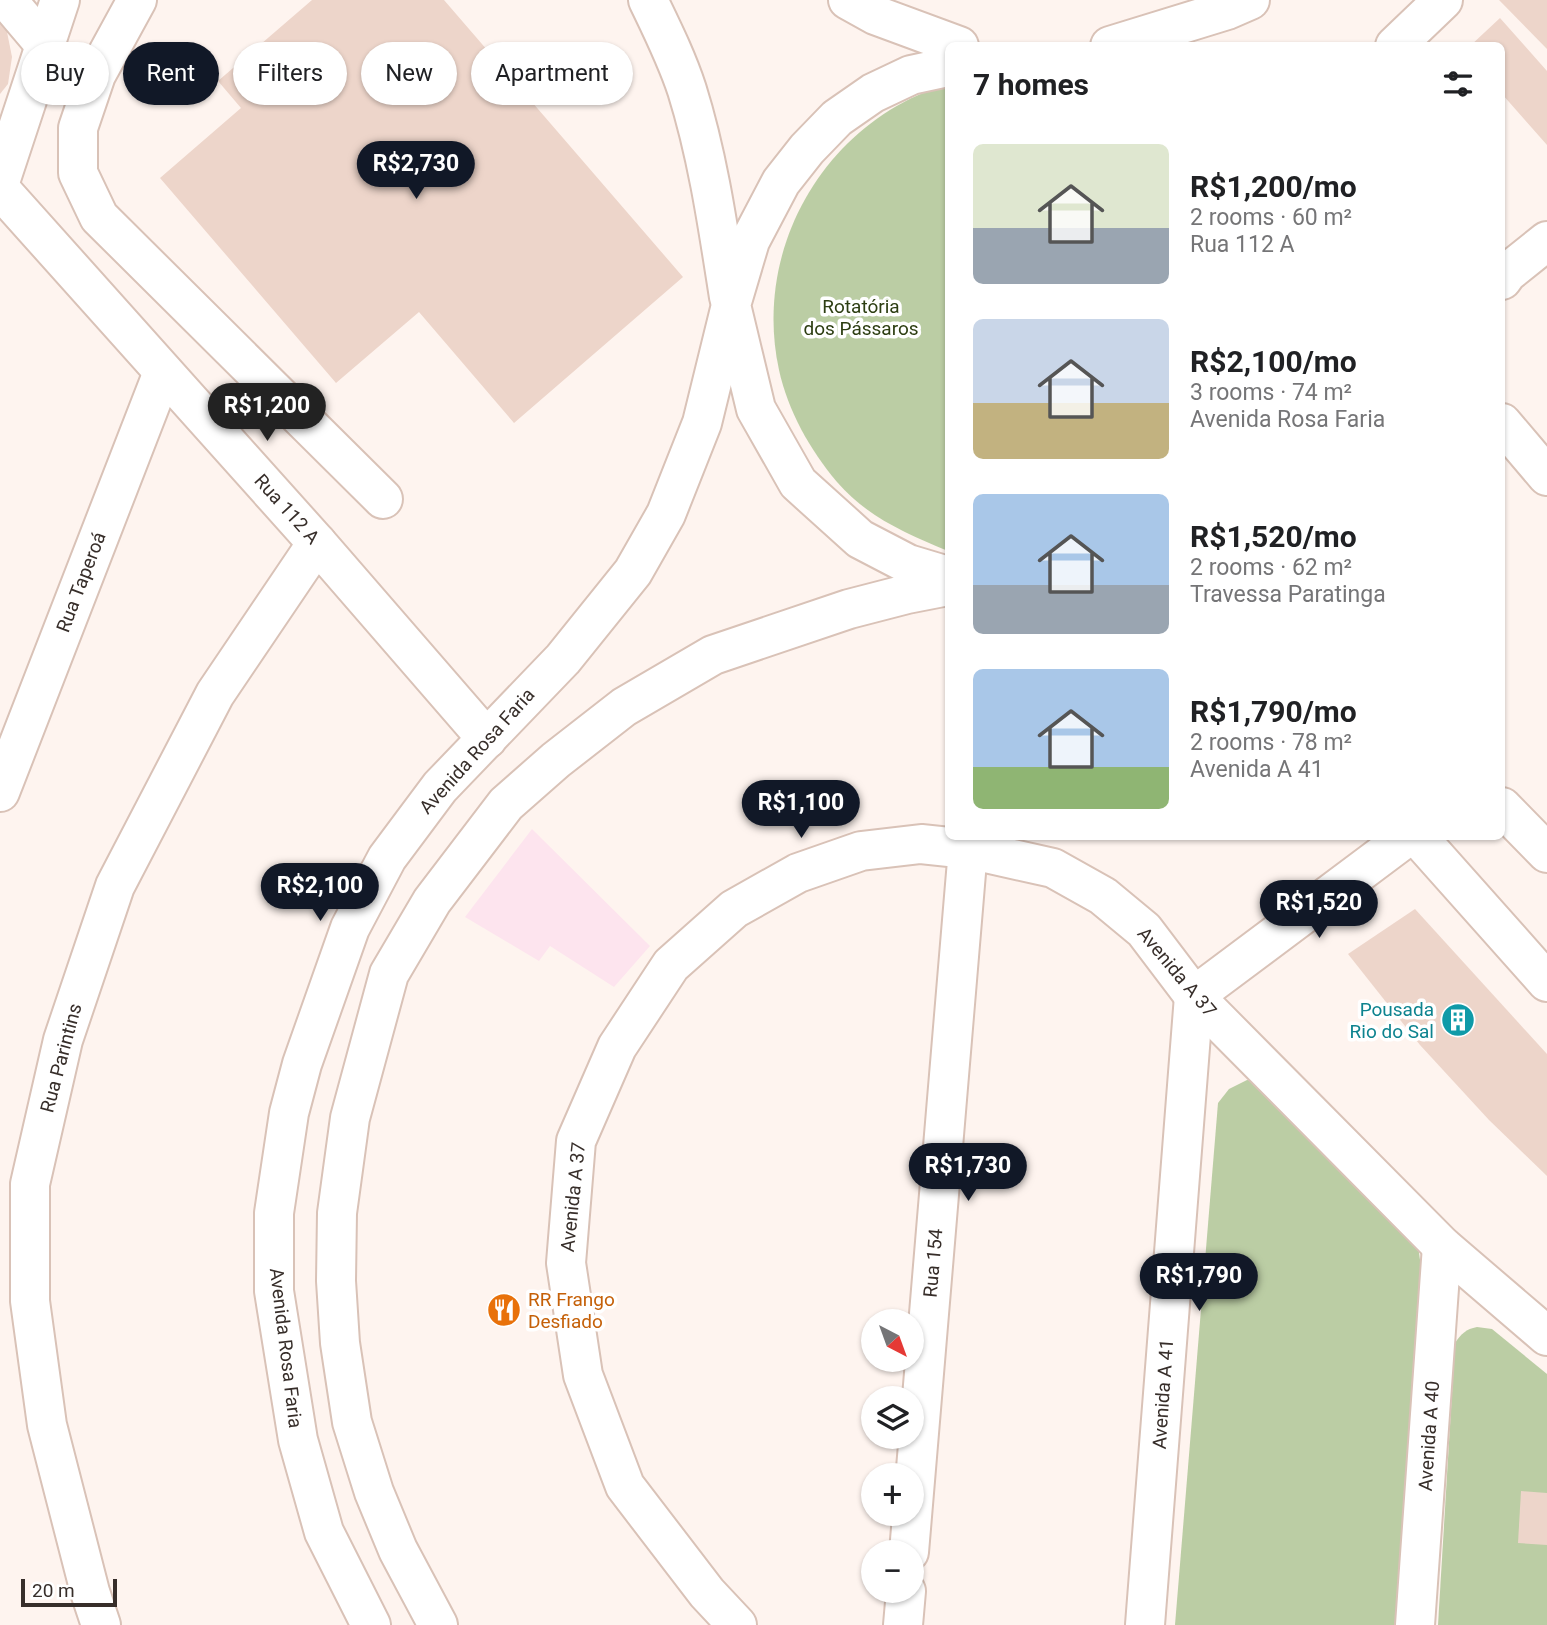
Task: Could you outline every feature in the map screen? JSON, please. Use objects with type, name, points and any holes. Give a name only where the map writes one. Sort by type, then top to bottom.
[{"type":"street","points":[[6,0],[41,42]]},
{"type":"street","points":[[45,42],[60,0]]},
{"type":"street","points":[[137,0],[96,75],[78,128],[78,173],[99,217],[383,499]]},
{"type":"street","points":[[648,0],[687,89],[713,197],[731,305],[756,409],[798,483],[860,539],[908,564],[945,575]]},
{"type":"street","points":[[848,0],[875,15],[948,42]]},
{"type":"street","points":[[1123,42],[1251,0]]},
{"type":"street","points":[[1399,42],[1443,0]]},
{"type":"street","name":"Avenida Rosa Faria","points":[[371,1625],[324,1532],[298,1440],[274,1291],[274,1213],[289,1113],[302,1064],[350,928],[387,858],[440,787],[563,659],[633,572],[666,514],[702,423],[750,241],[782,182],[807,149],[837,118],[873,93],[911,75],[945,69]]},
{"type":"street","points":[[0,182],[25,105]]},
{"type":"street","name":"Rua 112 A","points":[[0,189],[317,543],[486,739]]},
{"type":"street","points":[[1505,276],[1547,241]]},
{"type":"street","name":"Rua Taperoá","points":[[0,792],[163,372]]},
{"type":"street","points":[[1505,427],[1547,476]]},
{"type":"street","name":"Rua Parintins","points":[[101,1625],[47,1425],[15,1175],[114,886],[215,694],[317,543]]},
{"type":"street","points":[[438,1625],[398,1550],[374,1492],[352,1422],[340,1343],[337,1213],[349,1118],[389,974],[432,901],[506,804],[624,706],[713,655],[849,609],[945,587]]},
{"type":"street","points":[[1505,810],[1547,853]]},
{"type":"street","points":[[1194,996],[1403,840]]},
{"type":"street","points":[[1421,840],[1547,982]]},
{"type":"street","name":"Avenida A 37","points":[[737,1625],[707,1593],[625,1486],[583,1375],[566,1263],[576,1141],[617,1047],[671,965],[734,909],[798,873],[861,851],[921,844],[968,849],[1053,868],[1104,896],[1144,930],[1194,996],[1442,1246],[1547,1336]]},
{"type":"street","name":"Rua 154","points":[[910,1540],[968,849]]},
{"type":"street","name":"Avenida A 41","points":[[1145,1625],[1194,996]]},
{"type":"street","name":"Avenida A 40","points":[[1415,1625],[1442,1246]]},
{"type":"street","points":[[903,1625],[905,1603]]},
{"type":"shaded area","points":[[532,829],[650,946],[614,987],[550,946],[539,961],[465,917]]},
{"type":"green space","name":"Rotatória dos Pássaros","points":[[945,85],[945,550],[874,515],[849,494],[827,470],[801,429],[788,400],[779,370],[774,324],[777,278],[789,235],[808,194],[834,158],[867,126],[905,102]]},
{"type":"green space","points":[[1247,1080],[1269,1083],[1418,1246],[1421,1267],[1397,1625],[1175,1625],[1218,1103],[1229,1089]]},
{"type":"green space","points":[[1477,1327],[1492,1329],[1547,1374],[1547,1625],[1438,1625],[1455,1343],[1464,1332]]},
{"type":"building","points":[[312,0],[444,0],[480,42],[471,42],[471,105],[535,105],[683,277],[514,423],[419,312],[336,383],[160,178],[241,108],[238,105],[347,105],[347,42],[263,42]]},
{"type":"building","points":[[1499,0],[1547,0],[1547,49]]},
{"type":"building","points":[[1500,18],[1547,71],[1547,145],[1505,97],[1505,42],[1474,42]]},
{"type":"building","points":[[0,21],[7,32],[12,57],[8,84],[0,94]]},
{"type":"building","points":[[233,68],[233,99],[219,82]]},
{"type":"building","name":"Pousada Rio do Sal","points":[[1415,909],[1547,1054],[1547,1176],[1489,1120],[1420,1045],[1348,954]]},
{"type":"building","points":[[1521,1491],[1547,1493],[1547,1545],[1518,1543]]},
{"type":"place","name":"Pousada Rio do Sal","points":[[1458,1020]]},
{"type":"place","name":"RR Frango Desfiado","points":[[504,1310]]}]
